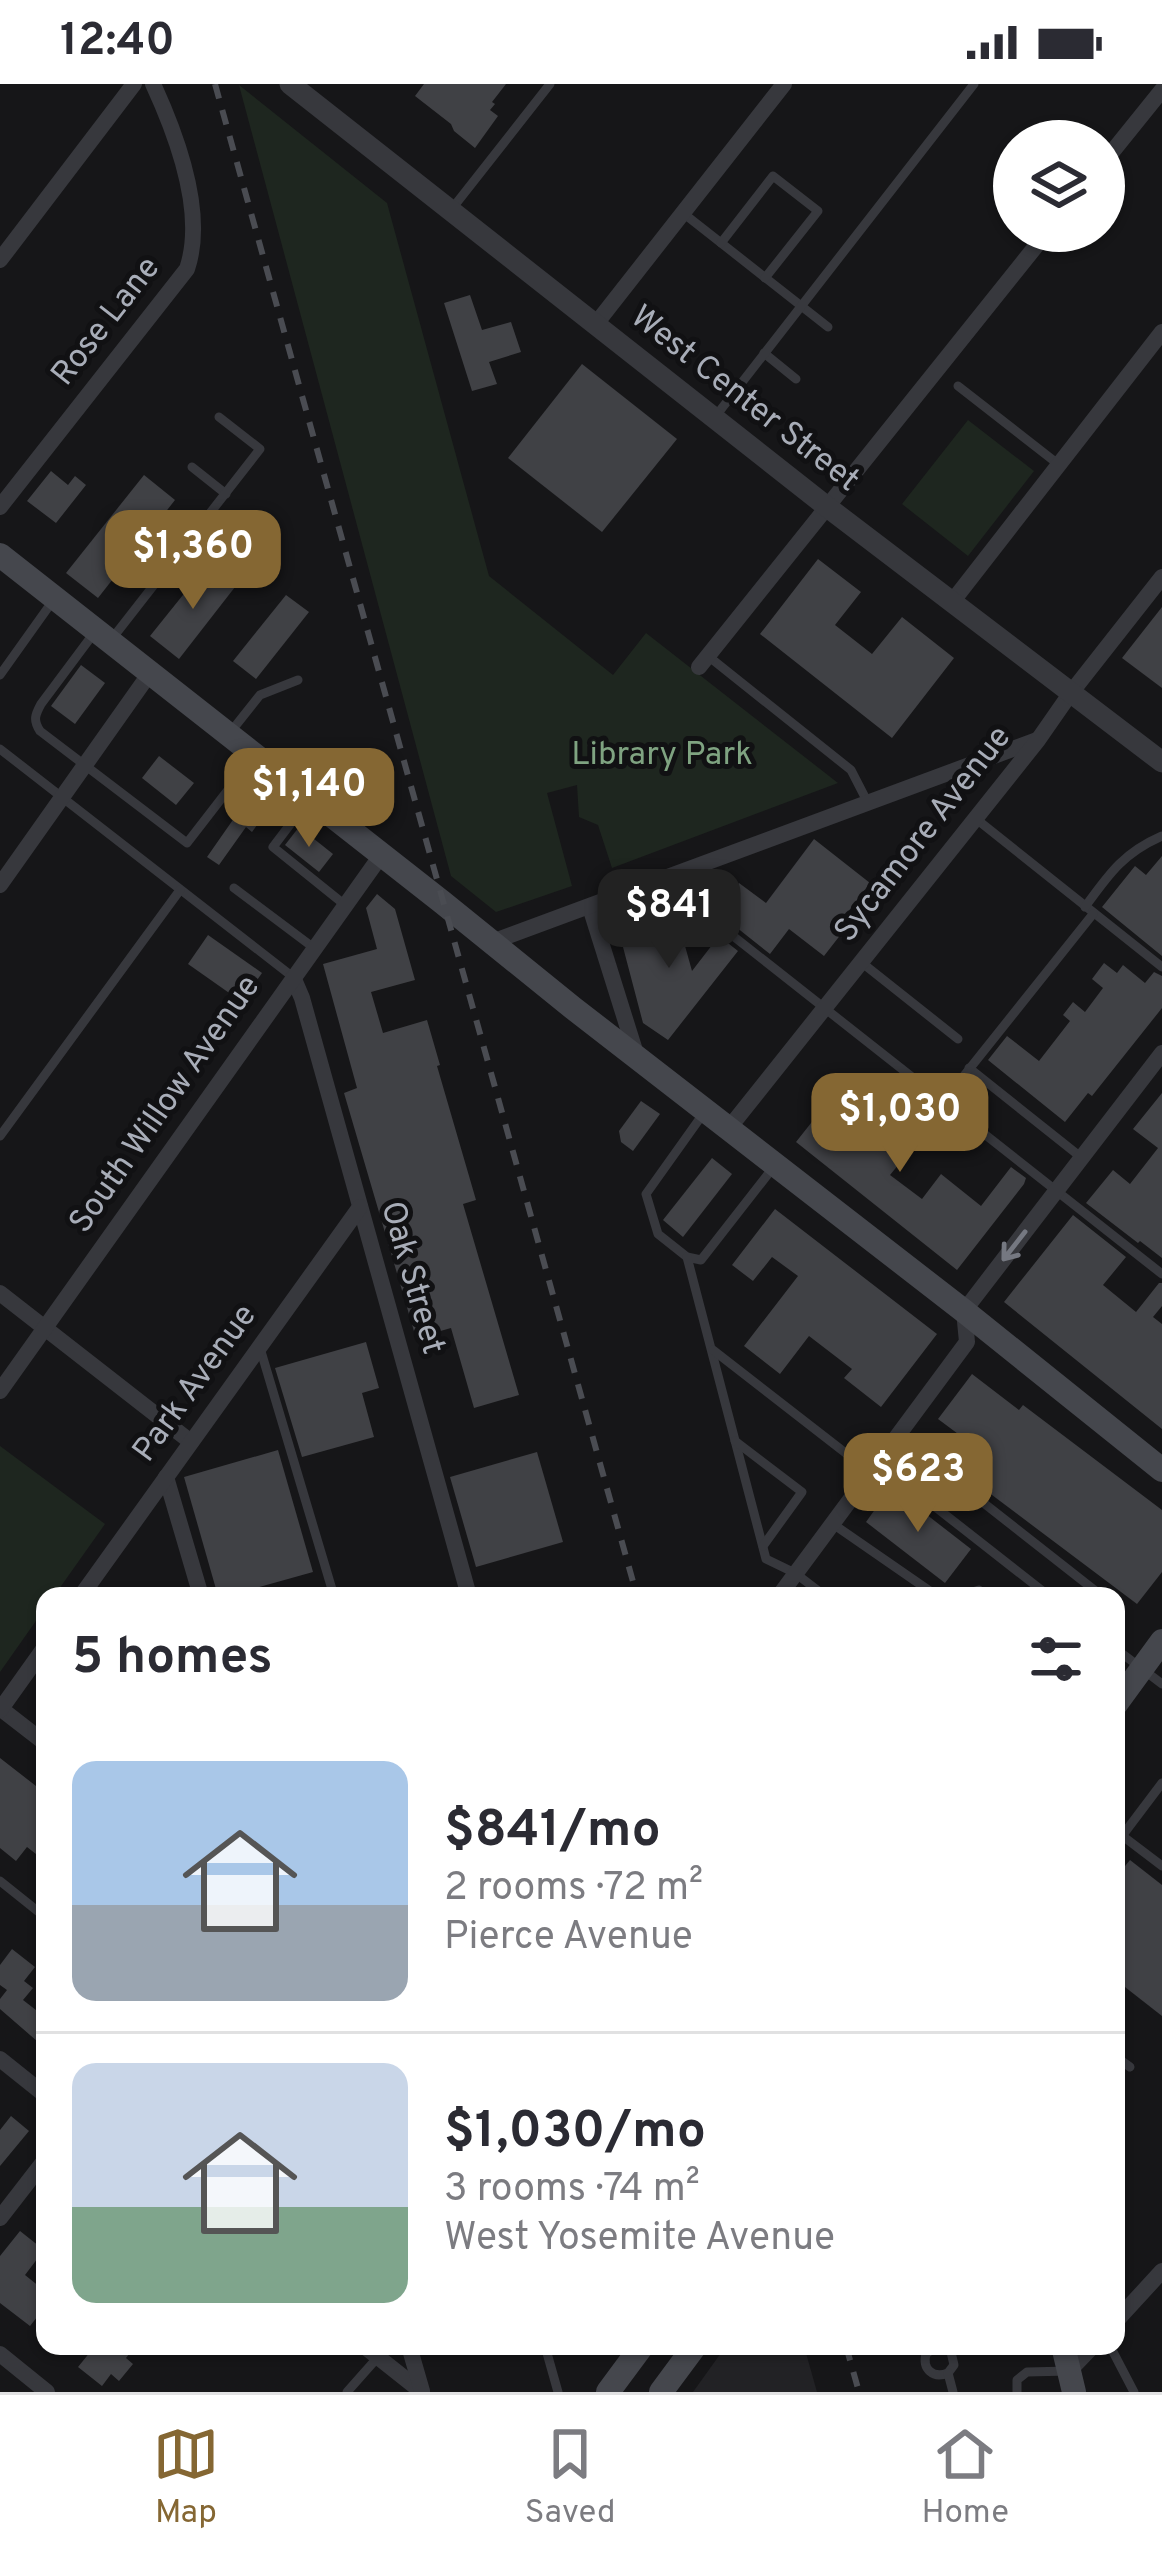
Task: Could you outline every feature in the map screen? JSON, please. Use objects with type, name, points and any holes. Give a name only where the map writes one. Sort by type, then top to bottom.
[{"type":"main road","points":[[0,555],[1162,1470]]},
{"type":"main road","points":[[1125,1695],[1152,1677],[1162,1641]]},
{"type":"main road","points":[[608,2392],[635,2355]]},
{"type":"main road","points":[[662,2392],[688,2355]]},
{"type":"street","points":[[0,260],[134,84]]},
{"type":"street","name":"Rose Lane","points":[[0,507],[187,268],[194,249],[188,184],[153,84]]},
{"type":"street","points":[[596,325],[784,84]]},
{"type":"street","name":"West Center Street","points":[[305,88],[451,210],[826,506],[1162,762]]},
{"type":"street","points":[[1125,136],[1162,90]]},
{"type":"street","points":[[704,661],[1031,252]]},
{"type":"street","points":[[952,602],[1162,332]]},
{"type":"street","name":"Sycamore Avenue","points":[[729,1128],[1162,577]]},
{"type":"street","points":[[0,885],[150,673]]},
{"type":"street","points":[[492,942],[1038,740]]},
{"type":"street","name":"South Willow Avenue","points":[[0,1391],[382,854]]},
{"type":"street","points":[[590,907],[637,1058]]},
{"type":"street","name":"Oak Street","points":[[292,977],[302,998],[466,1587]]},
{"type":"street","points":[[785,1587],[968,1342],[964,1311],[1162,1053]]},
{"type":"street","name":"Park Avenue","points":[[87,1587],[360,1208]]},
{"type":"street","points":[[0,1293],[191,1442]]},
{"type":"street","points":[[166,1477],[197,1587]]},
{"type":"street","points":[[36,1659],[0,1709],[36,1736]]},
{"type":"street","points":[[0,2059],[36,2088]]},
{"type":"street","points":[[0,2218],[36,2172]]},
{"type":"street","points":[[1125,2311],[1162,2271]]},
{"type":"street","points":[[0,2354],[47,2392]]},
{"type":"street","points":[[376,2355],[422,2392]]},
{"type":"street","points":[[412,2355],[422,2392]]},
{"type":"lane","points":[[451,210],[550,84]]},
{"type":"lane","points":[[715,417],[974,84]]},
{"type":"lane","points":[[721,243],[772,176],[818,211],[765,278]]},
{"type":"lane","points":[[683,213],[828,327]]},
{"type":"lane","points":[[764,353],[796,379]]},
{"type":"lane","points":[[958,386],[1058,465]]},
{"type":"lane","points":[[219,417],[260,449],[226,494],[40,704],[35,723],[187,843],[255,754]]},
{"type":"lane","points":[[191,467],[226,494]]},
{"type":"lane","points":[[0,675],[55,598]]},
{"type":"lane","points":[[704,661],[851,770],[868,803]]},
{"type":"lane","points":[[229,734],[260,695],[298,680]]},
{"type":"lane","points":[[0,749],[292,977]]},
{"type":"lane","points":[[310,798],[273,848],[345,905]]},
{"type":"lane","points":[[975,818],[1162,967]]},
{"type":"lane","points":[[943,1102],[1089,910],[1116,864],[1162,836]]},
{"type":"lane","points":[[662,880],[1162,1274]]},
{"type":"lane","points":[[234,887],[314,947]]},
{"type":"lane","points":[[0,1136],[180,890]]},
{"type":"lane","points":[[861,962],[958,1039]]},
{"type":"lane","points":[[969,1068],[1082,1158]]},
{"type":"lane","points":[[706,1110],[646,1194],[658,1234],[687,1257],[700,1260],[776,1164]]},
{"type":"lane","points":[[687,1257],[766,1559],[813,1587]]},
{"type":"lane","points":[[260,1346],[331,1587]]},
{"type":"lane","points":[[711,1348],[1037,1587]]},
{"type":"lane","points":[[897,1436],[1090,1587]]},
{"type":"lane","points":[[735,1441],[802,1492],[763,1546]]},
{"type":"lane","points":[[832,1523],[924,1587]]},
{"type":"lane","points":[[1125,1656],[1152,1677]]},
{"type":"lane","points":[[1125,1829],[1162,1784]]},
{"type":"lane","points":[[1125,1842],[1162,1866]]},
{"type":"lane","points":[[0,1881],[36,1910]]},
{"type":"lane","points":[[1125,2063],[1130,2067]]},
{"type":"lane","points":[[346,2392],[369,2355]]},
{"type":"lane","points":[[548,2355],[558,2392]]},
{"type":"lane","points":[[926,2355],[926,2368],[938,2376],[954,2365],[950,2355]]},
{"type":"lane","points":[[1115,2355],[1134,2392]]},
{"type":"lane","points":[[1017,2392],[1017,2380],[1027,2372],[1069,2370]]},
{"type":"lane","points":[[948,2373],[953,2392]]},
{"type":"shaded area","points":[[720,2355],[807,2355],[817,2392],[693,2392]]},
{"type":"green space","name":"Library Park","points":[[239,85],[387,203],[489,576],[613,675],[646,633],[838,783],[612,868],[598,825],[579,817],[577,785],[547,793],[572,886],[496,912],[451,876]]},
{"type":"green space","points":[[968,420],[1034,471],[968,556],[902,504]]},
{"type":"green space","points":[[0,1446],[105,1524],[60,1587],[36,1587],[36,1621],[0,1672]]},
{"type":"building","points":[[424,84],[506,84],[490,110],[498,116],[475,148],[415,96]]},
{"type":"building","points":[[470,295],[482,330],[511,322],[521,352],[489,362],[497,384],[472,391],[444,303]]},
{"type":"building","points":[[582,364],[677,439],[602,532],[508,458]]},
{"type":"building","points":[[51,471],[68,485],[75,476],[86,485],[56,523],[27,501]]},
{"type":"building","points":[[144,475],[175,500],[98,598],[66,573]]},
{"type":"building","points":[[818,559],[861,592],[835,625],[872,654],[902,617],[954,658],[892,738],[760,634]]},
{"type":"building","points":[[207,565],[235,587],[179,659],[150,636]]},
{"type":"building","points":[[286,595],[309,612],[256,679],[233,661]]},
{"type":"building","points":[[1162,607],[1162,688],[1122,658]]},
{"type":"building","points":[[81,665],[105,683],[75,724],[51,706]]},
{"type":"building","points":[[159,756],[194,783],[176,805],[142,778]]},
{"type":"building","points":[[253,791],[272,804],[252,832],[246,827],[219,865],[207,857]]},
{"type":"building","points":[[299,827],[333,854],[319,872],[285,845]]},
{"type":"building","points":[[814,839],[870,883],[838,925],[845,929],[824,956],[789,929],[770,954],[707,904],[718,890],[727,898],[739,883],[766,903]]},
{"type":"building","points":[[1162,856],[1162,956],[1102,907],[1135,866],[1146,875]]},
{"type":"building","points":[[377,894],[395,909],[415,980],[371,992],[383,1033],[427,1020],[476,1200],[463,1204],[519,1395],[474,1408],[451,1328],[416,1338],[344,1093],[357,1088],[323,964],[377,949],[366,908]]},
{"type":"building","points":[[675,910],[692,971],[719,936],[738,951],[668,1040],[643,1023],[618,928]]},
{"type":"building","points":[[208,935],[262,973],[242,1002],[188,964]]},
{"type":"building","points":[[1104,963],[1117,973],[1123,965],[1145,983],[1154,972],[1162,976],[1162,1008],[1092,1096],[1088,1093],[1065,1122],[988,1060],[1007,1036],[1039,1061],[1070,1021],[1063,1015],[1073,1002],[1085,1012],[1103,988],[1092,979]]},
{"type":"building","points":[[849,1075],[886,1104],[880,1112],[917,1142],[890,1175],[922,1199],[941,1174],[981,1206],[1011,1167],[1026,1178],[957,1270],[796,1142]]},
{"type":"building","points":[[1162,1093],[1162,1258],[1086,1203],[1113,1170],[1130,1184],[1158,1148],[1133,1129]]},
{"type":"building","points":[[641,1101],[660,1114],[633,1151],[621,1142],[619,1131]]},
{"type":"building","points":[[712,1158],[732,1174],[683,1237],[663,1220]]},
{"type":"building","points":[[775,1209],[937,1334],[881,1407],[844,1378],[852,1369],[809,1336],[780,1374],[744,1346],[798,1276],[772,1257],[753,1281],[732,1265]]},
{"type":"building","points":[[1073,1215],[1126,1257],[1103,1285],[1136,1312],[1162,1283],[1162,1306],[1153,1317],[1162,1324],[1162,1429],[1004,1302]]},
{"type":"building","points":[[366,1342],[379,1388],[362,1393],[374,1437],[302,1457],[275,1368]]},
{"type":"building","points":[[972,1374],[1019,1410],[1023,1405],[1162,1510],[1162,1572],[1137,1604],[1125,1595],[1125,1587],[1114,1587],[968,1477],[985,1454],[938,1419]]},
{"type":"building","points":[[278,1450],[313,1572],[259,1587],[215,1587],[184,1477]]},
{"type":"building","points":[[537,1452],[563,1542],[476,1567],[450,1477]]},
{"type":"building","points":[[891,1487],[971,1549],[945,1583],[866,1522]]},
{"type":"building","points":[[0,1758],[36,1786],[36,1854],[27,1847],[16,1861],[0,1848]]},
{"type":"building","points":[[1130,1860],[1162,1885],[1162,2016],[1125,1987],[1125,1866]]},
{"type":"building","points":[[12,1949],[35,1967],[24,1981],[33,1988],[23,2000],[36,2010],[36,2040],[0,2009],[7,1990],[0,1985],[0,1965]]},
{"type":"building","points":[[11,2116],[29,2131],[0,2166],[0,2130]]},
{"type":"building","points":[[20,2231],[36,2244],[36,2261],[25,2275],[36,2284],[36,2318],[30,2326],[0,2303],[0,2256]]},
{"type":"building","points":[[88,2355],[128,2355],[133,2364],[119,2381],[111,2374],[102,2386],[78,2367]]},
{"type":"railway","points":[[215,84],[634,1587]]},
{"type":"railway","points":[[849,2355],[859,2392]]}]
